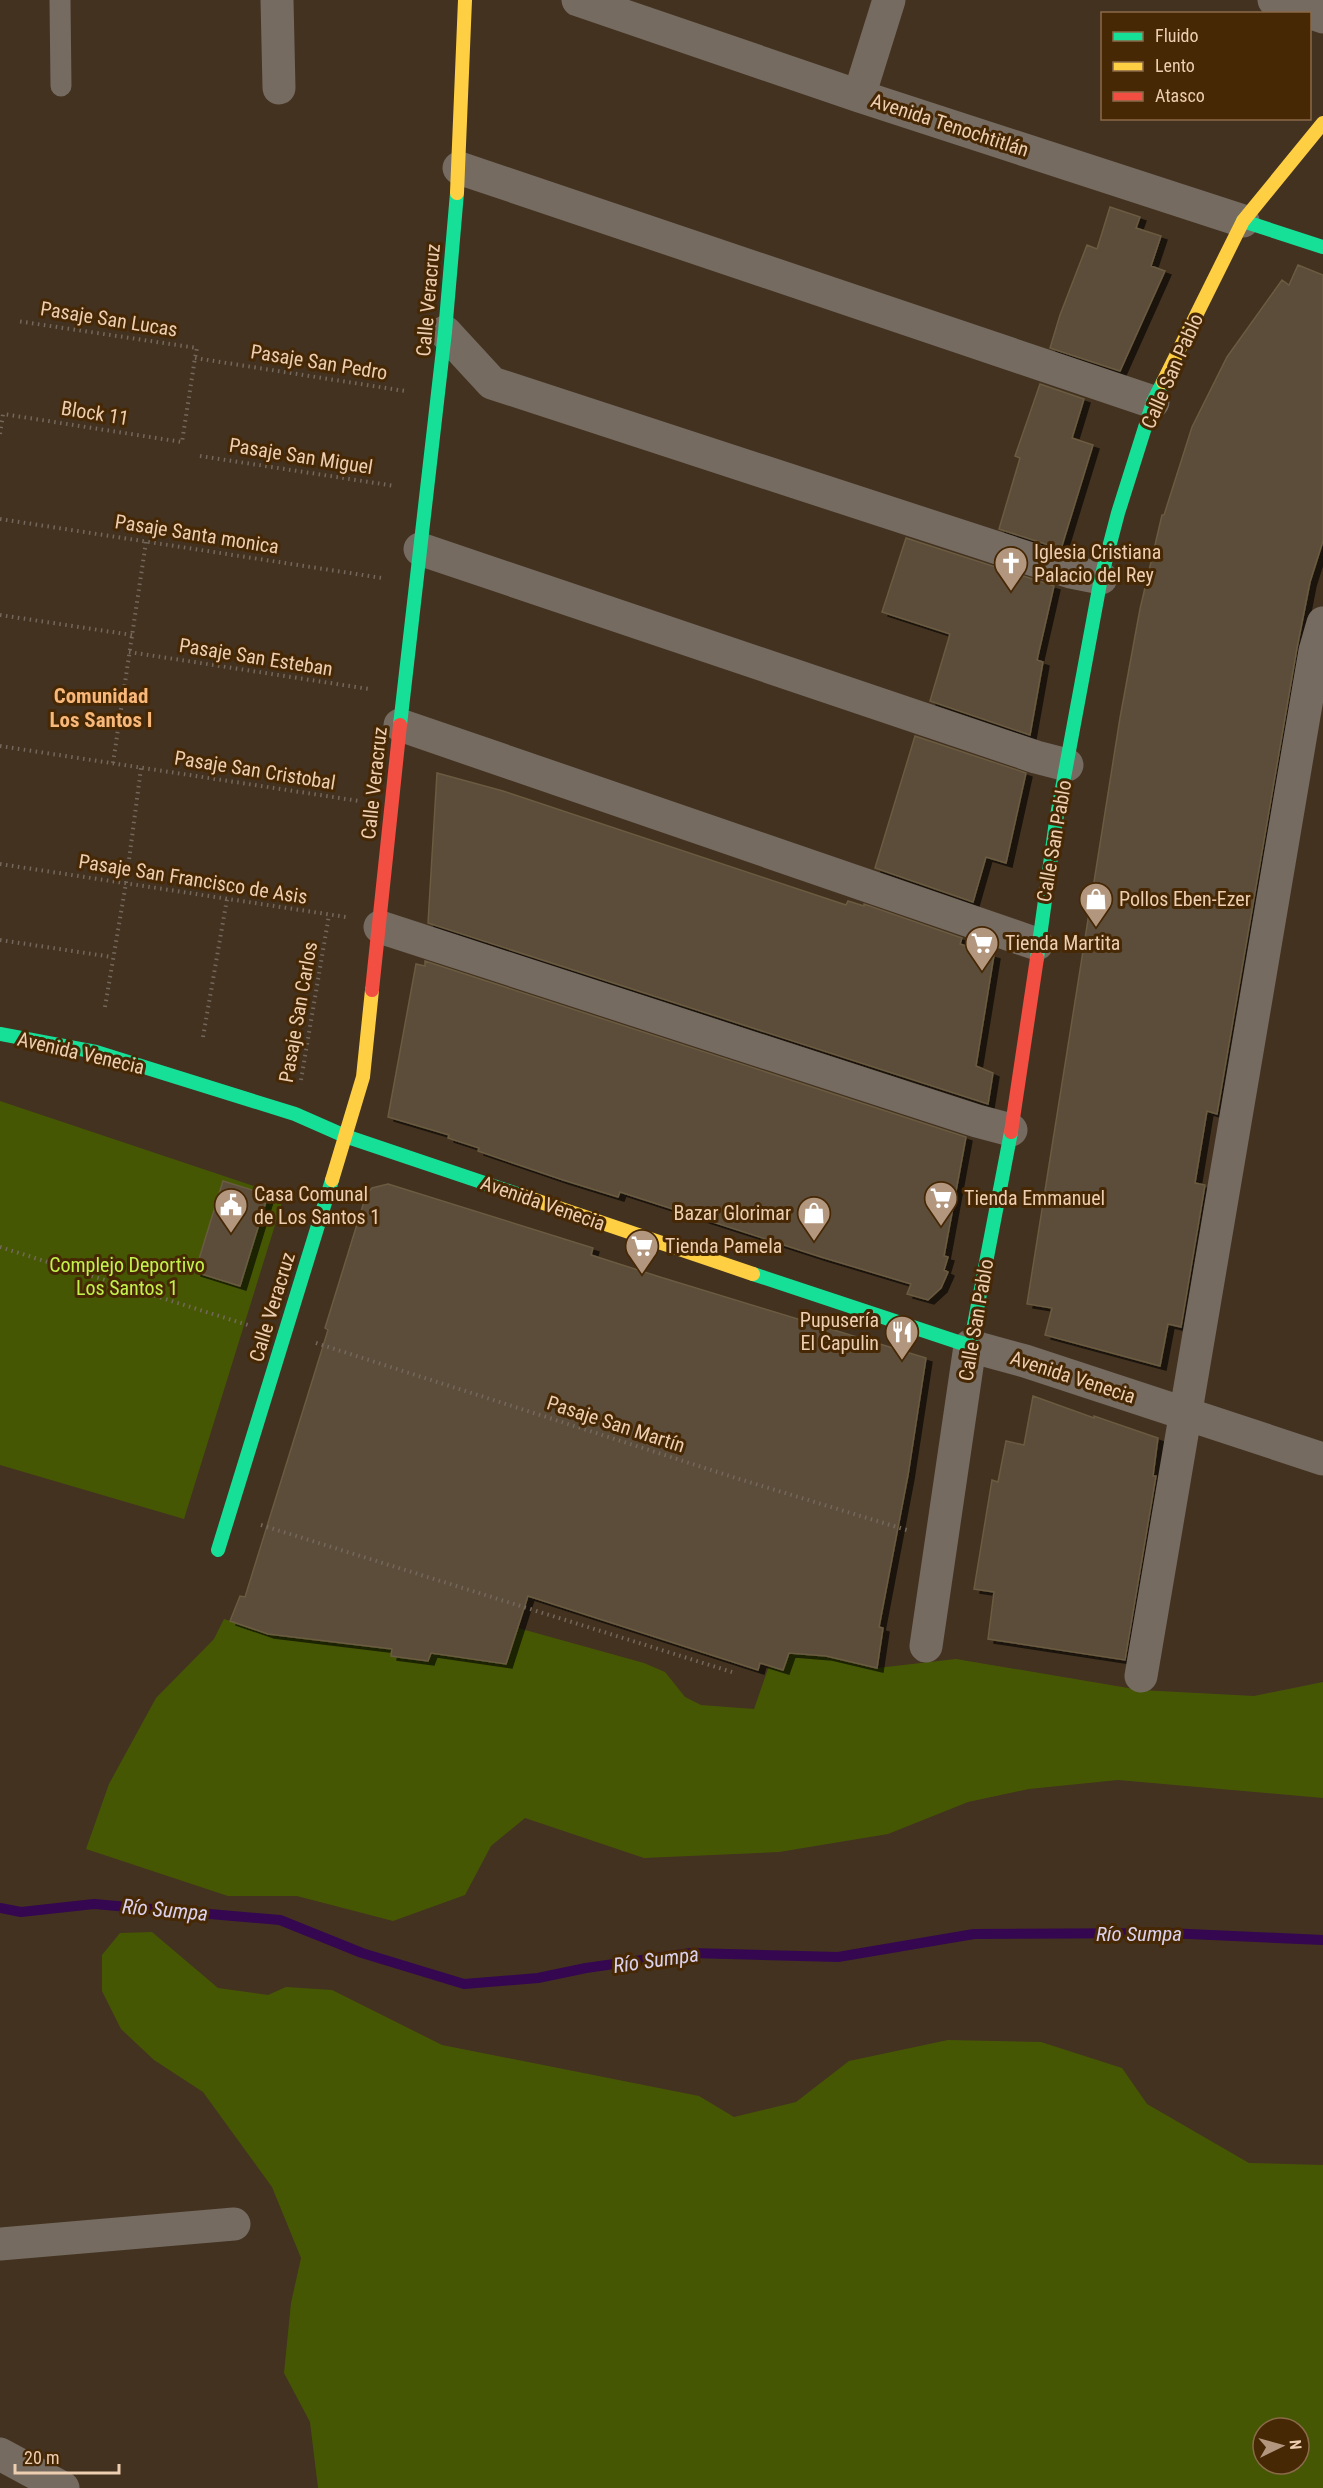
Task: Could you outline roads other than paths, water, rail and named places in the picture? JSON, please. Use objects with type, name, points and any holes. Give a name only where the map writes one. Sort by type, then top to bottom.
[{"type":"street","points":[[277,0],[279,88]]},
{"type":"street","name":"Calle Veracruz","points":[[218,1550],[363,1077],[445,332],[459,168],[465,0]]},
{"type":"street","name":"Avenida Tenochtitlán","points":[[578,0],[859,96],[1323,247]]},
{"type":"street","points":[[859,96],[889,0]]},
{"type":"street","points":[[1274,0],[1309,12]]},
{"type":"street","name":"Calle San Pablo","points":[[926,1646],[970,1346],[1011,1130],[1037,944],[1101,578],[1118,513],[1153,402],[1243,221],[1323,123]]},
{"type":"street","points":[[459,168],[1153,402]]},
{"type":"street","points":[[445,332],[492,384],[1071,572],[1101,578]]},
{"type":"street","points":[[420,549],[1036,757],[1067,765]]},
{"type":"street","points":[[1141,1676],[1315,651],[1323,623]]},
{"type":"street","points":[[400,725],[1037,944]]},
{"type":"street","points":[[380,927],[965,1118],[1011,1130]]},
{"type":"street","name":"Avenida Venecia","points":[[0,1034],[96,1052],[295,1114],[345,1136],[929,1334],[1025,1361],[1323,1459]]},
{"type":"street","points":[[0,2244],[234,2224]]},
{"type":"street","points":[[0,2454],[63,2488]]},
{"type":"lane","points":[[60,0],[61,86]]},
{"type":"waterway","name":"Río Sumpa","points":[[0,1908],[21,1912],[94,1904],[280,1920],[362,1953],[464,1984],[538,1978],[586,1968],[691,1953],[838,1957],[974,1934],[1167,1933],[1323,1940]]},
{"type":"place","name":"Iglesia Cristiana Palacio del Rey","points":[[1011,592]]},
{"type":"place","name":"Pollos Eben-Ezer","points":[[1096,928]]},
{"type":"place","name":"Tienda Martita","points":[[982,972]]},
{"type":"place","name":"Tienda Emmanuel","points":[[941,1227]]},
{"type":"place","name":"Casa Comunal de Los Santos 1","points":[[231,1234]]},
{"type":"place","name":"Bazar Glorimar","points":[[814,1242]]},
{"type":"place","name":"Tienda Pamela","points":[[642,1275]]},
{"type":"place","name":"Pupusería El Capulin","points":[[902,1361]]},
{"type":"district","name":"Comunidad Los Santos I","points":[[101,708]]},
{"type":"park label","name":"Complejo Deportivo Los Santos 1","points":[[127,1276]]}]
